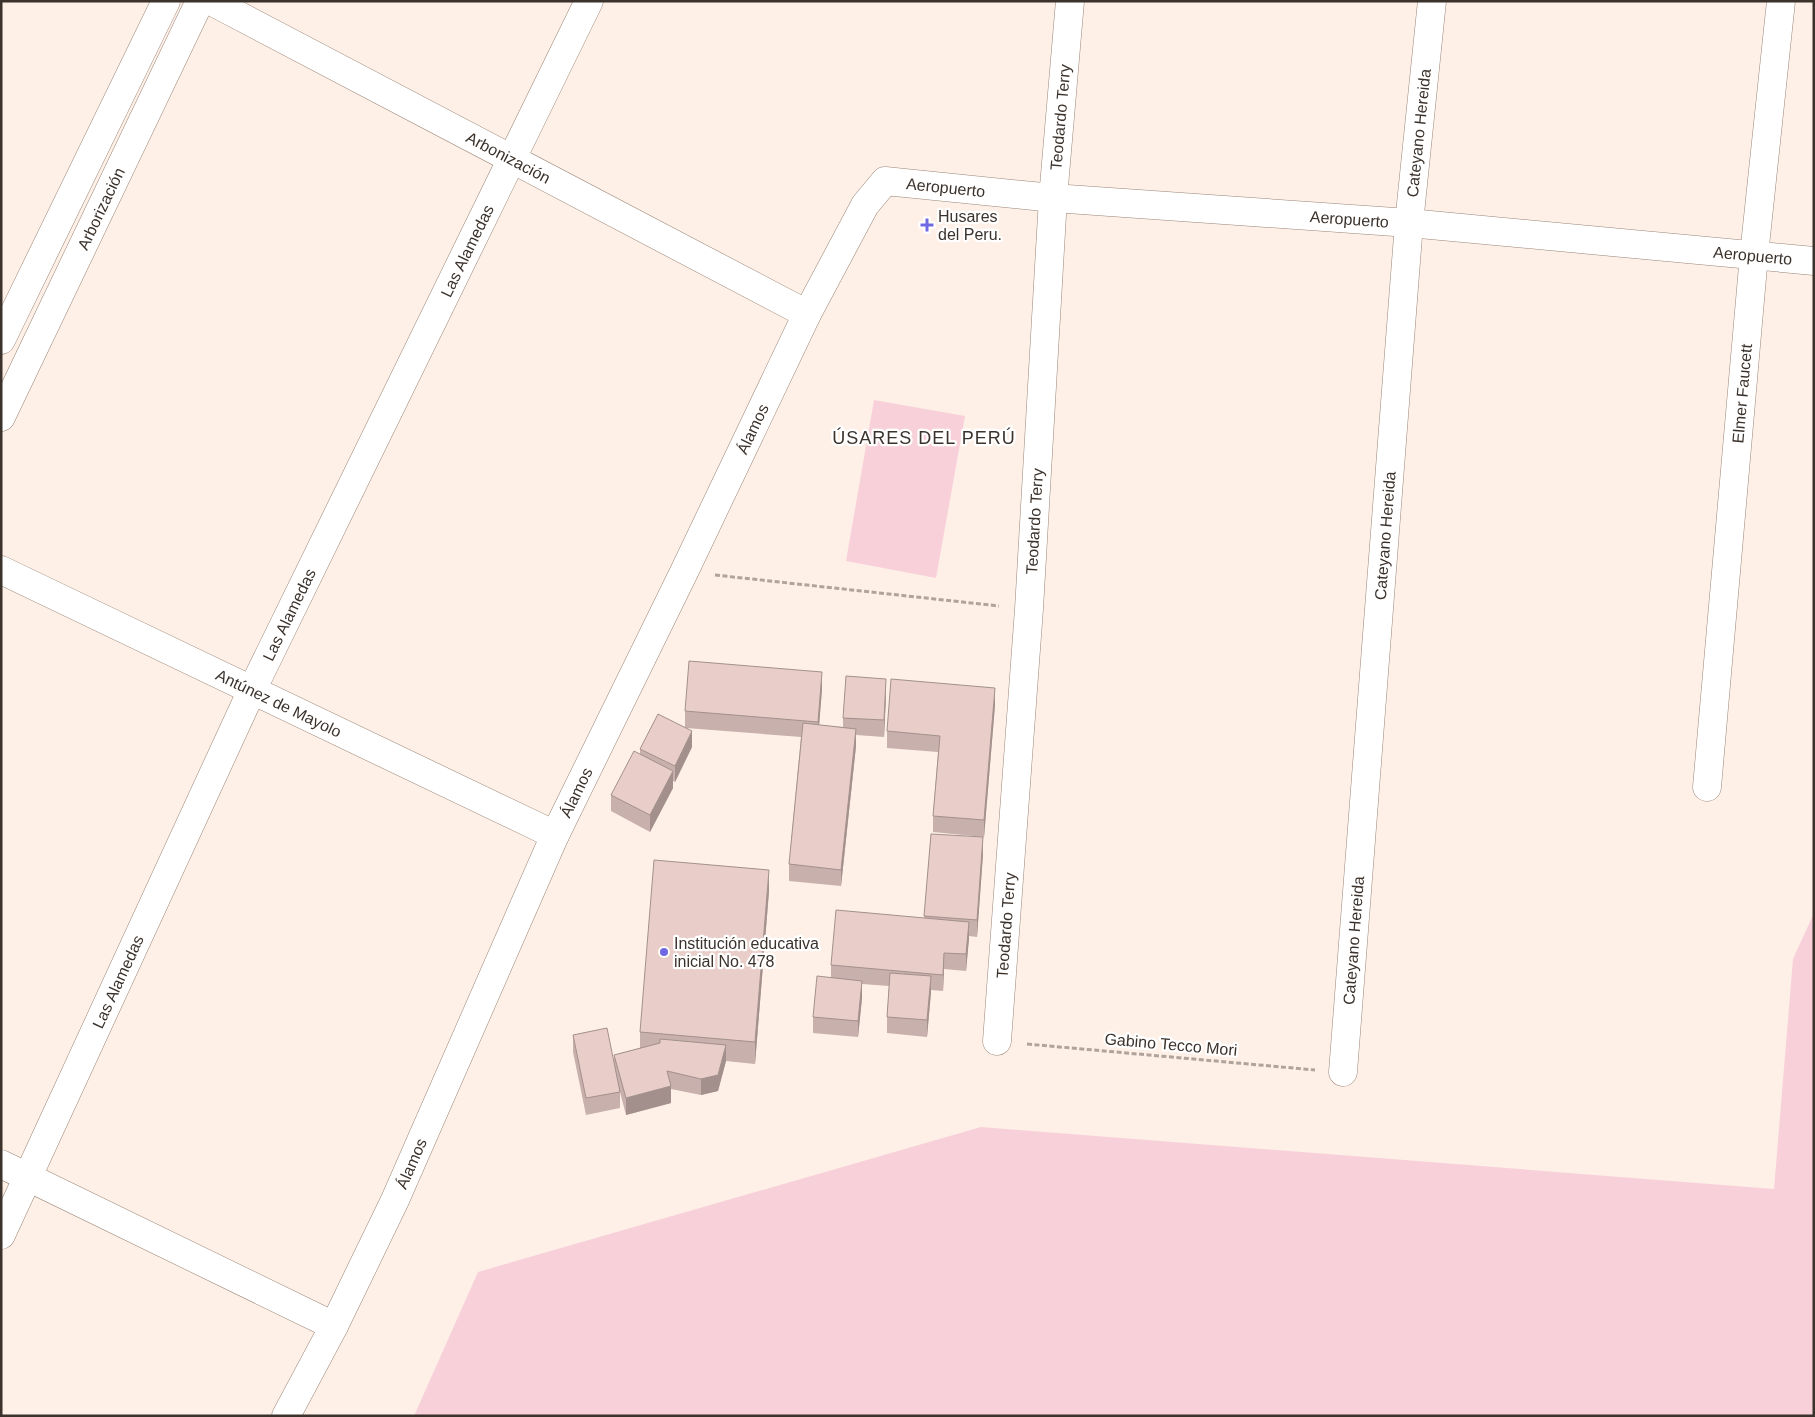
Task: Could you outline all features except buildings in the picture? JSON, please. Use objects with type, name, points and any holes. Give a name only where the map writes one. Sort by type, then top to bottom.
[{"type":"street","name":"Arborización","points":[[1,340],[166,1]]},
{"type":"street","name":"Arborización","points":[[1,417],[200,1]]},
{"type":"street","name":"Arbonización","points":[[211,1],[807,314]]},
{"type":"street","name":"Las Alamedas","points":[[1,1235],[252,690],[589,1]]},
{"type":"street","name":"Teodardo Terry","points":[[997,1041],[1029,610],[1054,198],[1070,1]]},
{"type":"street","name":"Cateyano Hereida","points":[[1343,1072],[1409,223],[1432,1]]},
{"type":"street","name":"Elmer Faucett","points":[[1707,787],[1754,255],[1781,1]]},
{"type":"street","name":"Aeropuerto","points":[[885,181],[1054,198],[1409,223],[1814,261]]},
{"type":"street","name":"Álamos","points":[[286,1416],[334,1326],[395,1200],[555,835],[684,572],[807,314],[865,205],[885,181]]},
{"type":"street","name":"Antúnez de Mayolo","points":[[1,570],[555,835]]},
{"type":"street","points":[[1,1164],[334,1326]]},
{"type":"path","points":[[684,572],[1029,610]]},
{"type":"path","name":"Gabino Tecco Mori","points":[[997,1041],[1343,1072]]},
{"type":"shaded area","points":[[874,400],[965,416],[936,578],[846,561]]},
{"type":"shaded area","points":[[1814,913],[1814,1416],[414,1416],[478,1272],[981,1127],[1774,1189],[1793,959]]},
{"type":"place","name":"Husares del Peru.","points":[[927,225]]},
{"type":"place","name":"Institución educativa inicial No. 478","points":[[664,952]]},
{"type":"district","name":"ÚSARES DEL PERÚ","points":[[924,438]]}]
